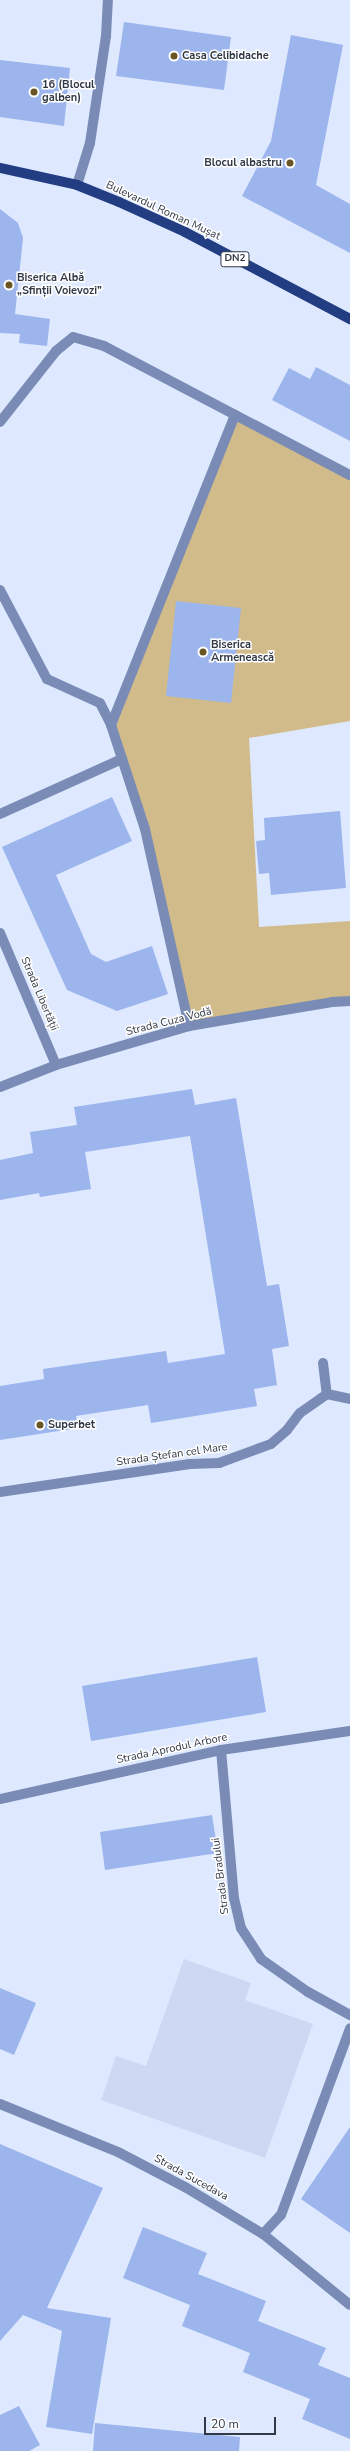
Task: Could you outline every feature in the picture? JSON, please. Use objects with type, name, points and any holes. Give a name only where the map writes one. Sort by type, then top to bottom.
[{"type":"main road","name":"Bulevardul Roman Mușat","points":[[0,168],[77,185],[185,232],[350,319]]},
{"type":"street","points":[[77,185],[90,143],[106,36],[108,0]]},
{"type":"street","points":[[0,422],[56,351],[73,337],[104,346],[350,474]]},
{"type":"street","points":[[111,725],[236,415]]},
{"type":"street","points":[[0,590],[47,679],[100,703],[111,725],[145,829],[189,1026]]},
{"type":"street","points":[[0,814],[122,759]]},
{"type":"street","name":"Strada Libertății","points":[[0,933],[56,1065]]},
{"type":"street","name":"Strada Cuza Vodă","points":[[0,1087],[56,1065],[189,1026],[332,1002],[350,1001]]},
{"type":"street","points":[[323,1363],[327,1394],[350,1399]]},
{"type":"street","name":"Strada Ștefan cel Mare","points":[[0,1492],[190,1464],[219,1463],[244,1456],[271,1444],[287,1430],[300,1413],[327,1394]]},
{"type":"street","name":"Strada Aprodul Arbore","points":[[0,1798],[221,1750],[350,1731]]},
{"type":"street","name":"Strada Bradului","points":[[221,1750],[234,1898],[241,1928],[261,1959],[308,1992],[350,2015]]},
{"type":"street","points":[[263,2234],[281,2215],[350,2028]]},
{"type":"street","name":"Strada Sucedava","points":[[0,2104],[118,2152],[185,2187],[263,2234],[350,2305]]},
{"type":"shaded area","points":[[235,415],[350,475],[350,721],[249,738],[259,927],[350,921],[350,1003],[189,1026],[145,829],[111,725]]},
{"type":"shaded area","points":[[184,1959],[251,1983],[245,2000],[313,2024],[265,2158],[101,2100],[116,2056],[146,2066]]},
{"type":"building","name":"Casa Celibidache","points":[[124,22],[231,37],[224,90],[116,76]]},
{"type":"building","name":"Blocul albastru","points":[[291,35],[343,45],[316,185],[350,204],[350,253],[242,196],[271,141]]},
{"type":"building","name":"16 (Blocul galben)","points":[[0,60],[70,68],[64,126],[0,117]]},
{"type":"building","name":"Biserica Albă „Sfinții Voievozi”","points":[[0,209],[18,223],[23,238],[15,314],[50,319],[47,346],[19,343],[20,334],[0,333]]},
{"type":"building","points":[[316,367],[350,385],[350,441],[272,400],[289,368],[310,379]]},
{"type":"building","name":"Biserica Armenească","points":[[176,601],[241,608],[231,703],[166,696]]},
{"type":"building","points":[[112,797],[132,841],[56,875],[91,954],[106,962],[152,946],[168,994],[117,1011],[67,990],[2,847]]},
{"type":"building","points":[[340,811],[346,888],[271,895],[269,873],[259,874],[256,841],[265,840],[264,818]]},
{"type":"building","points":[[192,1089],[195,1105],[236,1098],[267,1286],[279,1284],[289,1346],[272,1349],[277,1385],[254,1389],[257,1406],[151,1423],[148,1405],[76,1416],[78,1428],[0,1440],[0,1386],[44,1379],[43,1369],[166,1351],[168,1363],[225,1354],[190,1136],[85,1152],[91,1189],[40,1197],[39,1193],[0,1200],[0,1160],[33,1153],[30,1132],[77,1125],[74,1107]]},
{"type":"building","points":[[257,1657],[266,1712],[91,1741],[82,1686]]},
{"type":"building","points":[[212,1815],[218,1853],[105,1870],[100,1832]]},
{"type":"building","points":[[0,1988],[36,2003],[14,2055],[0,2049]]},
{"type":"building","points":[[350,2127],[350,2233],[301,2199]]},
{"type":"building","points":[[0,2144],[103,2188],[47,2308],[111,2318],[92,2434],[46,2427],[62,2331],[23,2315],[0,2341]]},
{"type":"building","points":[[143,2227],[207,2253],[198,2274],[266,2301],[258,2321],[326,2348],[318,2365],[350,2378],[350,2439],[302,2419],[310,2399],[243,2372],[250,2353],[182,2326],[190,2305],[123,2278]]},
{"type":"building","points":[[19,2406],[40,2445],[29,2451],[0,2451],[0,2415]]},
{"type":"building","points":[[95,2423],[240,2437],[239,2451],[93,2451]]},
{"type":"place","name":"Casa Celibidache","points":[[174,56]]},
{"type":"place","name":"16 (Blocul galben)","points":[[34,92]]},
{"type":"place","name":"Blocul albastru","points":[[290,163]]},
{"type":"place","name":"Biserica Albă „Sfinții Voievozi”","points":[[9,285]]},
{"type":"place","name":"Biserica Armenească","points":[[203,652]]},
{"type":"place","name":"Superbet","points":[[40,1425]]}]
